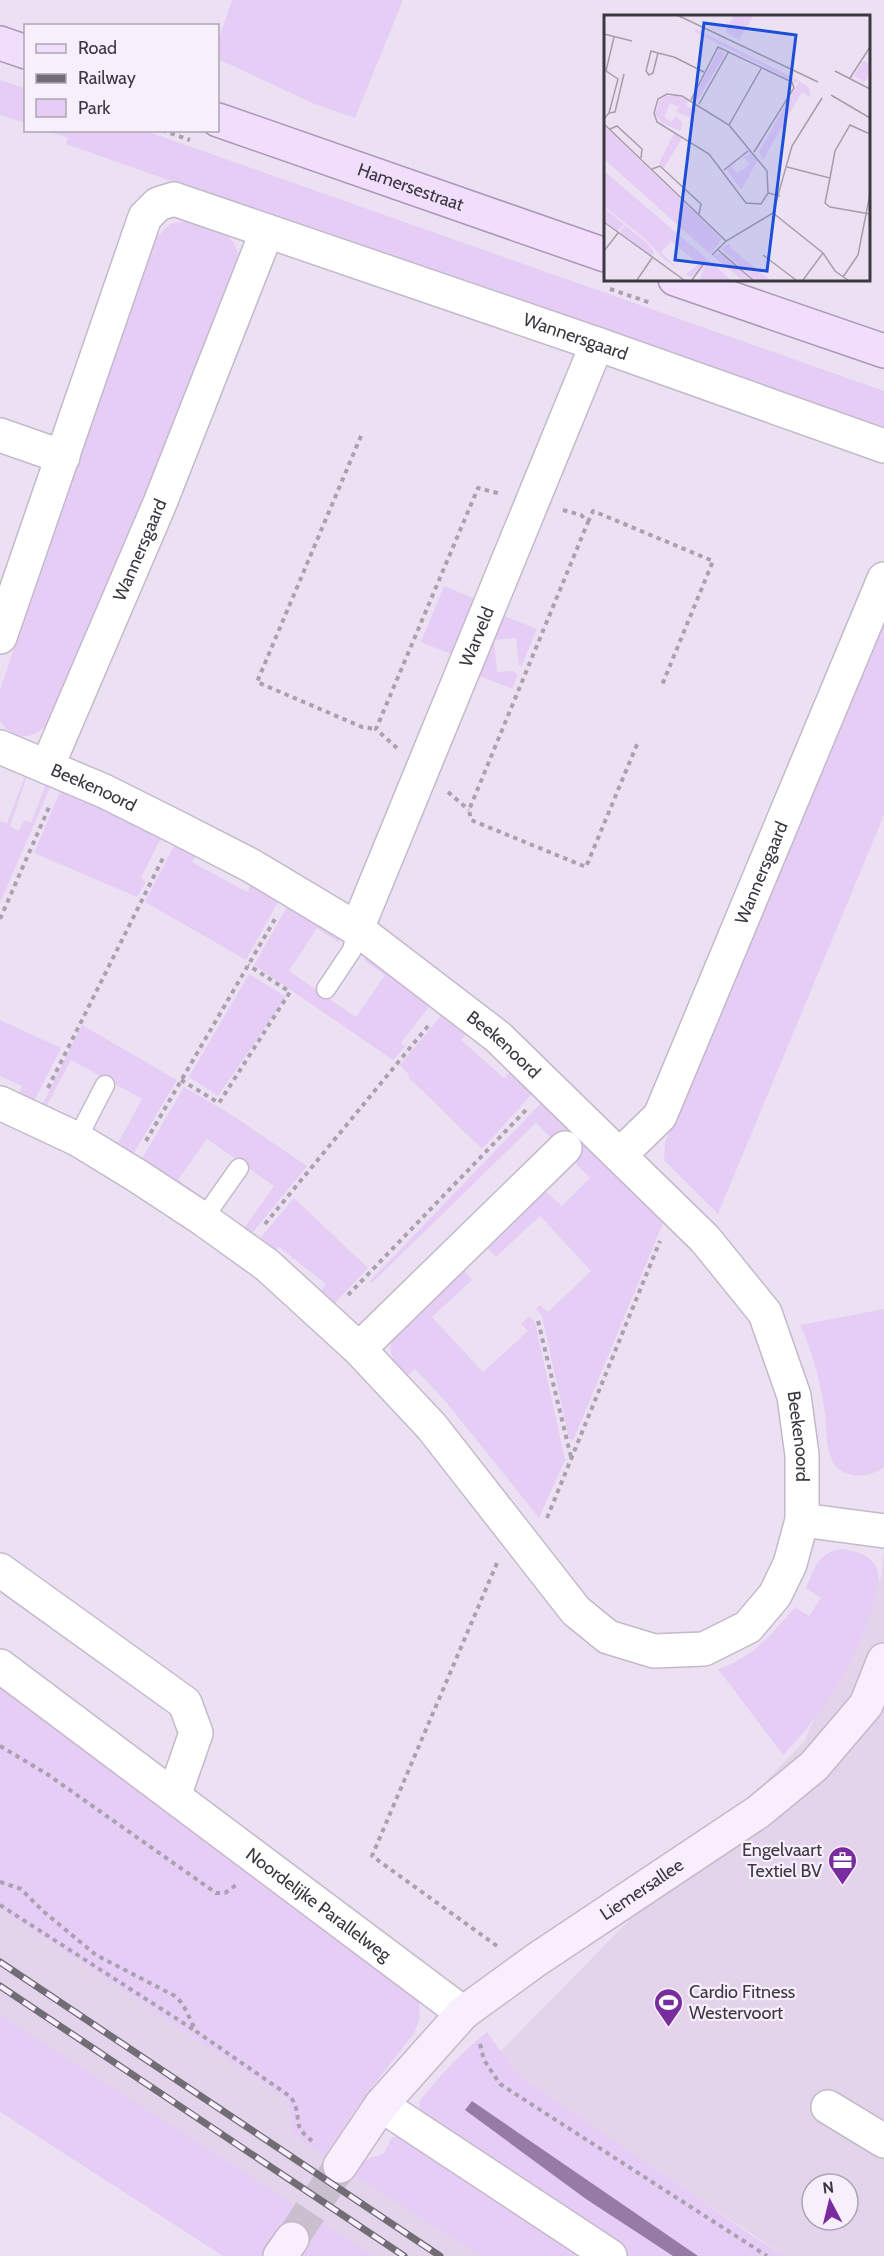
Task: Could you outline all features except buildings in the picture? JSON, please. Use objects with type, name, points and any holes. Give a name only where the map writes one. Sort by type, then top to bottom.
[{"type":"main road","points":[[0,43],[24,51]]},
{"type":"main road","name":"Hamersestraat","points":[[219,120],[604,255]]},
{"type":"main road","points":[[678,280],[884,351]]},
{"type":"street","name":"Wannersgaard","points":[[0,637],[146,217],[158,204],[174,199],[597,344],[884,446]]},
{"type":"street","name":"Wannersgaard","points":[[55,771],[267,231]]},
{"type":"street","name":"Warveld","points":[[357,929],[597,344]]},
{"type":"street","points":[[0,435],[63,457]]},
{"type":"street","name":"Wannersgaard","points":[[621,1154],[660,1116],[884,579]]},
{"type":"street","name":"Beekenoord","points":[[0,747],[104,790],[250,865],[357,929],[498,1037],[621,1154],[705,1239],[765,1313],[794,1396],[802,1455],[802,1520],[790,1564],[775,1595],[748,1627],[704,1648],[654,1651],[608,1637],[576,1611],[432,1427],[359,1349],[267,1265],[203,1219],[77,1139],[0,1103]]},
{"type":"street","points":[[359,1349],[565,1148]]},
{"type":"street","points":[[802,1520],[884,1531]]},
{"type":"street","points":[[0,1570],[185,1703],[196,1733],[174,1796]]},
{"type":"street","name":"Liemersallee","points":[[342,2164],[381,2105],[471,2026],[526,1967],[758,1812],[875,1711],[884,1660]]},
{"type":"street","name":"Noordelijke Parallelweg","points":[[0,1666],[264,1864],[471,2026]]},
{"type":"street","points":[[381,2105],[610,2256]]},
{"type":"street","points":[[828,2107],[884,2141]]},
{"type":"lane","points":[[326,989],[352,950],[357,929]]},
{"type":"lane","points":[[77,1139],[105,1085]]},
{"type":"lane","points":[[203,1219],[239,1168]]},
{"type":"path","points":[[361,436],[257,682],[362,727],[376,729]]},
{"type":"path","points":[[588,522],[593,512],[713,561],[662,685]]},
{"type":"path","points":[[469,810],[471,820],[586,867],[638,742]]},
{"type":"path","points":[[0,920],[55,771]]},
{"type":"path","points":[[32,1119],[178,828]]},
{"type":"path","points":[[129,1171],[292,890]]},
{"type":"path","points":[[182,1080],[219,1103],[290,992],[248,965]]},
{"type":"path","points":[[244,1249],[449,1000]]},
{"type":"path","points":[[325,1318],[549,1086]]},
{"type":"path","points":[[532,1555],[674,1208]]},
{"type":"path","points":[[538,1321],[572,1458]]},
{"type":"path","points":[[512,1529],[372,1856],[526,1967]]},
{"type":"path","points":[[0,1746],[47,1774],[216,1893],[225,1893],[236,1886],[238,1877],[249,1869],[264,1864]]},
{"type":"path","points":[[0,1882],[21,1889],[43,1911],[96,1955],[183,2002],[188,2018],[197,2032]]},
{"type":"path","points":[[0,1905],[197,2032],[291,2097],[297,2108],[298,2126],[302,2134],[342,2164]]},
{"type":"path","points":[[92,1966],[96,1955]]},
{"type":"path","points":[[471,2026],[484,2060],[500,2085],[767,2256]]},
{"type":"shaded area","points":[[884,1550],[884,2256],[785,2256],[610,2140],[494,2058],[803,1743],[881,1577]]},
{"type":"shaded area","points":[[0,1909],[288,2100],[293,2134],[355,2176],[365,2161],[373,2156],[561,2256],[317,2256],[0,2047]]},
{"type":"shaded area","points":[[472,2101],[698,2256],[673,2256],[586,2199],[465,2110]]},
{"type":"green space","points":[[232,0],[403,0],[355,118],[312,103],[219,59],[219,38]]},
{"type":"green space","points":[[0,80],[24,88],[24,123],[0,115]]},
{"type":"green space","points":[[50,132],[149,132],[884,391],[884,432],[66,144],[68,138]]},
{"type":"green space","points":[[192,220],[219,231],[232,240],[239,256],[240,267],[51,719],[32,735],[19,736],[12,733],[0,721],[0,690],[153,241],[170,224]]},
{"type":"green space","points":[[444,586],[481,601],[458,657],[421,642]]},
{"type":"green space","points":[[500,614],[537,629],[521,667],[516,638],[494,640],[497,672],[513,671],[518,674],[512,689],[475,674]]},
{"type":"green space","points":[[884,617],[884,815],[718,1214],[664,1160],[665,1142]]},
{"type":"green space","points":[[3,762],[28,773],[10,826],[19,831],[24,820],[31,823],[47,781],[52,783],[0,903],[0,821],[7,823],[25,776],[1,767]]},
{"type":"green space","points":[[62,787],[162,836],[141,878],[146,882],[137,897],[34,853]]},
{"type":"green space","points":[[176,842],[197,853],[192,862],[247,892],[252,883],[279,900],[246,960],[145,902]]},
{"type":"green space","points":[[288,905],[340,939],[338,942],[317,928],[289,971],[356,1017],[385,975],[364,960],[366,957],[431,1004],[401,1043],[405,1047],[393,1060],[254,965]]},
{"type":"green space","points":[[249,974],[286,997],[218,1096],[189,1077]]},
{"type":"green space","points":[[443,1013],[467,1032],[461,1040],[504,1078],[511,1070],[535,1091],[482,1149],[408,1077],[409,1075],[400,1065]]},
{"type":"green space","points":[[0,1020],[61,1048],[33,1103],[19,1096],[22,1086],[0,1076]]},
{"type":"green space","points":[[82,1025],[177,1080],[132,1156],[96,1131],[118,1143],[142,1099],[71,1060],[47,1105],[68,1116],[66,1120],[41,1107]]},
{"type":"green space","points":[[184,1087],[229,1113],[307,1166],[250,1236],[222,1216],[224,1213],[245,1227],[274,1186],[207,1139],[178,1180],[198,1194],[195,1199],[140,1162]]},
{"type":"green space","points":[[544,1100],[665,1218],[573,1441],[569,1439],[542,1316],[536,1309],[540,1305],[548,1312],[591,1271],[540,1216],[496,1257],[485,1246],[543,1189],[562,1206],[590,1178],[536,1123],[372,1283],[370,1281]]},
{"type":"green space","points":[[294,1198],[368,1268],[333,1305],[320,1293],[326,1284],[279,1247],[273,1254],[257,1242]]},
{"type":"green space","points":[[463,1268],[472,1280],[432,1317],[483,1372],[528,1331],[521,1324],[529,1316],[535,1322],[565,1460],[539,1518],[446,1402],[415,1369],[406,1377],[392,1355],[392,1339]]},
{"type":"green space","points":[[884,1309],[884,1467],[871,1474],[856,1476],[836,1467],[830,1455],[819,1380],[813,1357],[800,1325]]},
{"type":"green space","points":[[843,1549],[863,1555],[871,1560],[877,1569],[878,1587],[873,1605],[858,1647],[837,1686],[812,1722],[783,1755],[718,1669],[752,1651],[795,1607],[809,1616],[821,1598],[806,1588],[815,1567],[828,1553]]},
{"type":"green space","points":[[0,1678],[419,1995],[420,2018],[414,2033],[360,2103],[325,2156],[293,2134],[288,2100],[0,1909]]},
{"type":"green space","points":[[0,2015],[373,2256],[223,2256],[0,2112]]},
{"type":"green space","points":[[487,2032],[517,2074],[785,2256],[625,2256],[420,2113],[419,2102],[427,2092],[459,2057]]},
{"type":"green space","points":[[392,2137],[403,2137],[593,2256],[481,2256],[355,2176],[365,2161],[384,2153]]},
{"type":"tunnel","points":[[292,2239],[340,2166]]},
{"type":"railway","points":[[0,1962],[440,2256]]},
{"type":"railway","points":[[0,1986],[404,2256]]},
{"type":"place","name":"Engelvaart Textiel BV","points":[[843,1886]]},
{"type":"place","name":"Cardio Fitness Westervoort","points":[[668,2028]]}]
